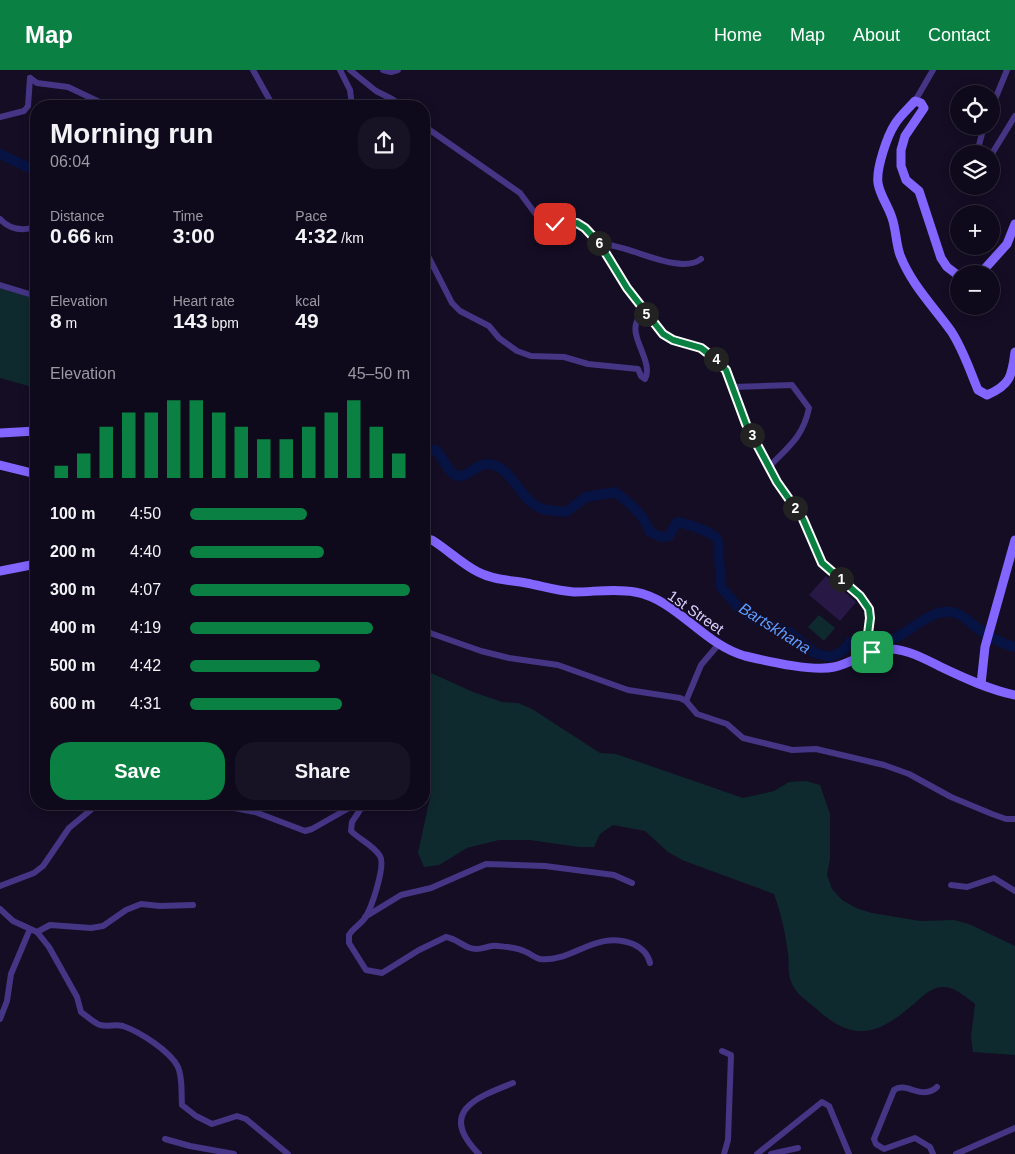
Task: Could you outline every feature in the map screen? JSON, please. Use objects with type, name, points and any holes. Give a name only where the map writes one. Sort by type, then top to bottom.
[{"type":"street","points":[[253,70],[270,100]]},
{"type":"street","points":[[340,70],[350,90],[351,100]]},
{"type":"street","points":[[350,70],[376,91],[393,100]]},
{"type":"street","points":[[383,70],[391,72],[398,70]]},
{"type":"street","points":[[933,70],[915,101],[890,133],[877,174],[882,199],[890,211],[900,254],[922,295],[951,332],[978,390],[987,395],[1000,388],[1010,379],[1014,368],[1015,352]]},
{"type":"street","points":[[1000,87],[1007,70]]},
{"type":"street","points":[[0,117],[24,112],[28,106],[30,78],[37,84],[68,87],[95,100]]},
{"type":"street","points":[[915,101],[921,103],[924,108],[905,136],[901,150],[901,166],[906,180],[920,191],[941,258],[950,269]]},
{"type":"street","points":[[997,145],[1015,116]]},
{"type":"street","points":[[430,130],[453,144],[520,193],[537,216],[545,222],[555,224],[577,223],[585,228],[600,244],[627,288],[663,334],[673,340],[701,348],[726,370],[734,387],[746,424],[777,482],[803,519],[822,563],[860,596],[869,609],[868,638],[871,650]]},
{"type":"street","points":[[0,219],[14,229],[30,229]]},
{"type":"street","points":[[988,265],[1007,244],[1015,224]]},
{"type":"street","points":[[600,244],[614,244],[671,263],[696,262],[701,259]]},
{"type":"street","points":[[430,261],[447,296],[460,311],[488,326],[516,351],[531,356],[564,357],[588,364],[638,369],[643,379],[646,379],[647,372],[635,328],[637,320],[644,312]]},
{"type":"street","points":[[0,285],[30,294]]},
{"type":"street","points":[[734,387],[792,384],[810,408],[806,424],[800,434],[770,466]]},
{"type":"street","points":[[0,433],[30,430]]},
{"type":"street","points":[[0,465],[30,472]]},
{"type":"street","points":[[981,684],[985,647],[1015,540]]},
{"type":"street","name":"1st Street","points":[[430,541],[440,545],[480,574],[503,580],[559,591],[636,592],[675,611],[718,645],[743,655],[804,667],[834,668],[871,650],[889,648],[910,652],[981,684],[1015,695]]},
{"type":"street","points":[[0,572],[30,565]]},
{"type":"street","points":[[430,633],[481,651],[509,658],[558,665],[628,690],[669,695],[686,701],[697,714],[727,724],[744,738],[792,750],[816,749],[884,764],[909,774],[951,797],[984,811],[1006,819],[1015,819]]},
{"type":"street","points":[[686,701],[701,665],[718,645]]},
{"type":"street","points":[[0,886],[34,873],[43,866],[69,828],[91,810]]},
{"type":"street","points":[[245,810],[255,812],[304,831],[312,829],[345,810]]},
{"type":"street","points":[[360,810],[352,822],[351,831],[360,840],[372,847],[381,858],[381,870],[365,918]]},
{"type":"street","points":[[632,883],[614,875],[545,866],[486,864],[431,888],[402,895],[365,918],[348,935],[349,943],[366,970],[382,973],[419,950],[446,937],[462,942],[468,948],[481,950],[493,946],[511,948],[526,951],[539,959],[563,956],[609,940],[627,942],[644,951],[650,963]]},
{"type":"street","points":[[951,885],[967,887],[994,878],[1015,891]]},
{"type":"street","points":[[0,1019],[7,1001],[11,974],[34,931],[50,925],[91,928],[103,926],[126,910],[141,904],[160,906],[194,905]]},
{"type":"street","points":[[0,909],[13,921],[34,931],[49,947],[62,973],[72,987],[81,1012],[99,1025],[122,1026],[138,1033],[158,1046],[178,1066],[182,1080],[182,1105],[196,1116],[212,1124],[237,1116],[246,1119],[288,1154]]},
{"type":"street","points":[[722,1051],[731,1055],[728,1140],[724,1154]]},
{"type":"street","points":[[480,1154],[463,1133],[460,1122],[463,1110],[473,1100],[513,1084]]},
{"type":"street","points":[[933,1154],[930,1147],[914,1138],[884,1149],[879,1148],[874,1139],[894,1090],[900,1087],[925,1093],[932,1092],[937,1087]]},
{"type":"street","points":[[757,1154],[822,1102],[829,1106],[848,1154]]},
{"type":"street","points":[[956,1154],[1015,1128]]},
{"type":"street","points":[[165,1138],[190,1146],[234,1154]]},
{"type":"street","points":[[771,1154],[798,1148]]},
{"type":"green space","points":[[0,288],[30,296],[30,386],[0,378]]},
{"type":"green space","points":[[819,615],[835,628],[824,641],[808,627]]},
{"type":"green space","points":[[430,673],[473,692],[502,702],[518,703],[532,709],[600,753],[616,754],[743,798],[774,791],[789,782],[806,781],[820,785],[830,814],[830,859],[827,875],[832,889],[842,900],[856,908],[872,913],[920,921],[954,920],[969,924],[1015,946],[1015,1055],[973,1052],[971,1037],[975,1004],[957,991],[946,987],[930,991],[904,1012],[881,1027],[858,1031],[834,1022],[802,997],[793,986],[789,973],[784,930],[774,894],[682,860],[668,852],[645,831],[613,825],[600,834],[594,847],[579,847],[530,840],[499,840],[467,848],[439,865],[424,867],[418,853],[427,810],[430,810]]},
{"type":"building","points":[[826,576],[856,602],[840,621],[809,595]]},
{"type":"waterway","name":"Bartskhana","points":[[0,154],[30,168]]},
{"type":"waterway","name":"Bartskhana","points":[[430,450],[436,450],[450,470],[459,476],[483,465],[494,465],[507,474],[529,500],[543,509],[566,512],[586,497],[615,492],[636,509],[650,532],[661,537],[669,536],[677,522],[710,533],[717,539],[721,587],[739,608],[756,620],[789,632],[815,653],[830,657],[843,651],[850,642],[893,639],[923,620],[939,613],[947,612],[964,617],[992,638],[1015,647]]},
{"type":"route","points":[[555,224],[577,223],[585,228],[600,244],[627,288],[663,334],[673,340],[701,348],[726,370],[734,387],[746,424],[777,482],[803,519],[813,546],[822,563],[860,596],[869,609],[868,638],[872,652]]}]
